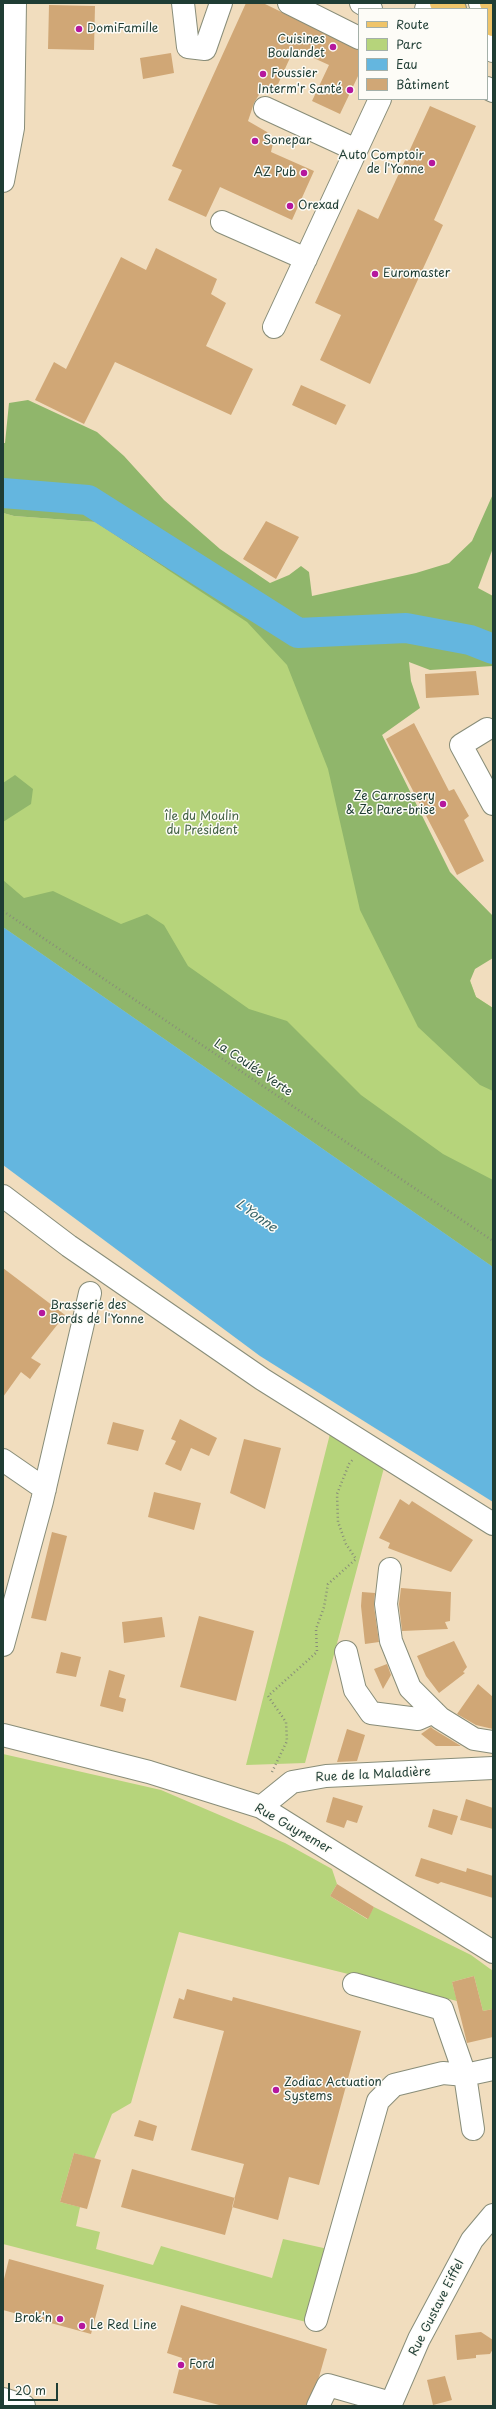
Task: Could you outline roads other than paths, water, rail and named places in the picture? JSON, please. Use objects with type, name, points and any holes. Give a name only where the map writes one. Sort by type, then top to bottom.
[{"type":"main road","points":[[441,3],[453,8]]},
{"type":"street","points":[[3,181],[13,128],[15,3]]},
{"type":"street","points":[[183,3],[188,47],[205,49],[221,3]]},
{"type":"street","points":[[289,3],[358,38]]},
{"type":"street","points":[[488,31],[493,51]]},
{"type":"street","points":[[274,327],[380,100]]},
{"type":"street","points":[[265,108],[356,150]]},
{"type":"street","points":[[222,222],[308,254]]},
{"type":"street","points":[[262,226],[308,254]]},
{"type":"street","points":[[487,729],[461,744],[493,804]]},
{"type":"street","points":[[3,1196],[69,1246],[262,1379],[493,1524]]},
{"type":"street","points":[[3,1645],[45,1490],[90,1293]]},
{"type":"street","points":[[3,1460],[45,1490]]},
{"type":"street","points":[[390,1569],[386,1604],[391,1641],[410,1688],[440,1718],[474,1739],[493,1742]]},
{"type":"street","points":[[346,1652],[355,1690],[371,1713],[418,1718],[434,1712]]},
{"type":"street","name":"Rue Guynemer","points":[[3,1734],[149,1772],[261,1807],[493,1952]]},
{"type":"street","name":"Rue de la Maladière","points":[[261,1807],[292,1782],[326,1776],[493,1768]]},
{"type":"street","points":[[354,1984],[442,2009],[465,2075],[473,2129]]},
{"type":"street","points":[[316,2320],[378,2101],[394,2085],[443,2073],[465,2075],[493,2069]]},
{"type":"street","name":"Rue Gustave Eiffel","points":[[391,2405],[419,2339],[472,2240],[493,2215]]},
{"type":"street","points":[[318,2406],[328,2385],[391,2405]]},
{"type":"street","points":[[3,2399],[24,2406]]},
{"type":"water","name":"L'Yonne","points":[[3,927],[493,1267],[493,1502],[260,1356],[3,1165]]},
{"type":"waterway","points":[[3,493],[88,500],[298,633],[406,628],[470,640],[493,649]]},
{"type":"place","name":"DomiFamille","points":[[79,29]]},
{"type":"place","name":"Cuisines Boulandet","points":[[333,47]]},
{"type":"place","name":"Foussier","points":[[263,74]]},
{"type":"place","name":"Interm'r Santé","points":[[350,90]]},
{"type":"place","name":"Sonepar","points":[[255,141]]},
{"type":"place","name":"Auto Comptoir de l'Yonne","points":[[432,163]]},
{"type":"place","name":"AZ Pub","points":[[304,173]]},
{"type":"place","name":"Orexad","points":[[290,206]]},
{"type":"place","name":"Euromaster","points":[[375,274]]},
{"type":"place","name":"Ze Carrossery & Ze Pare-brise","points":[[443,804]]},
{"type":"place","name":"Brasserie des Bords de l'Yonne","points":[[42,1313]]},
{"type":"place","name":"Zodiac Actuation Systems","points":[[276,2090]]},
{"type":"place","name":"Brok'n","points":[[60,2319]]},
{"type":"place","name":"Le Red Line","points":[[82,2326]]},
{"type":"place","name":"Ford","points":[[181,2365]]},
{"type":"park label","name":"île du Moulin du Président","points":[[202,824]]}]
